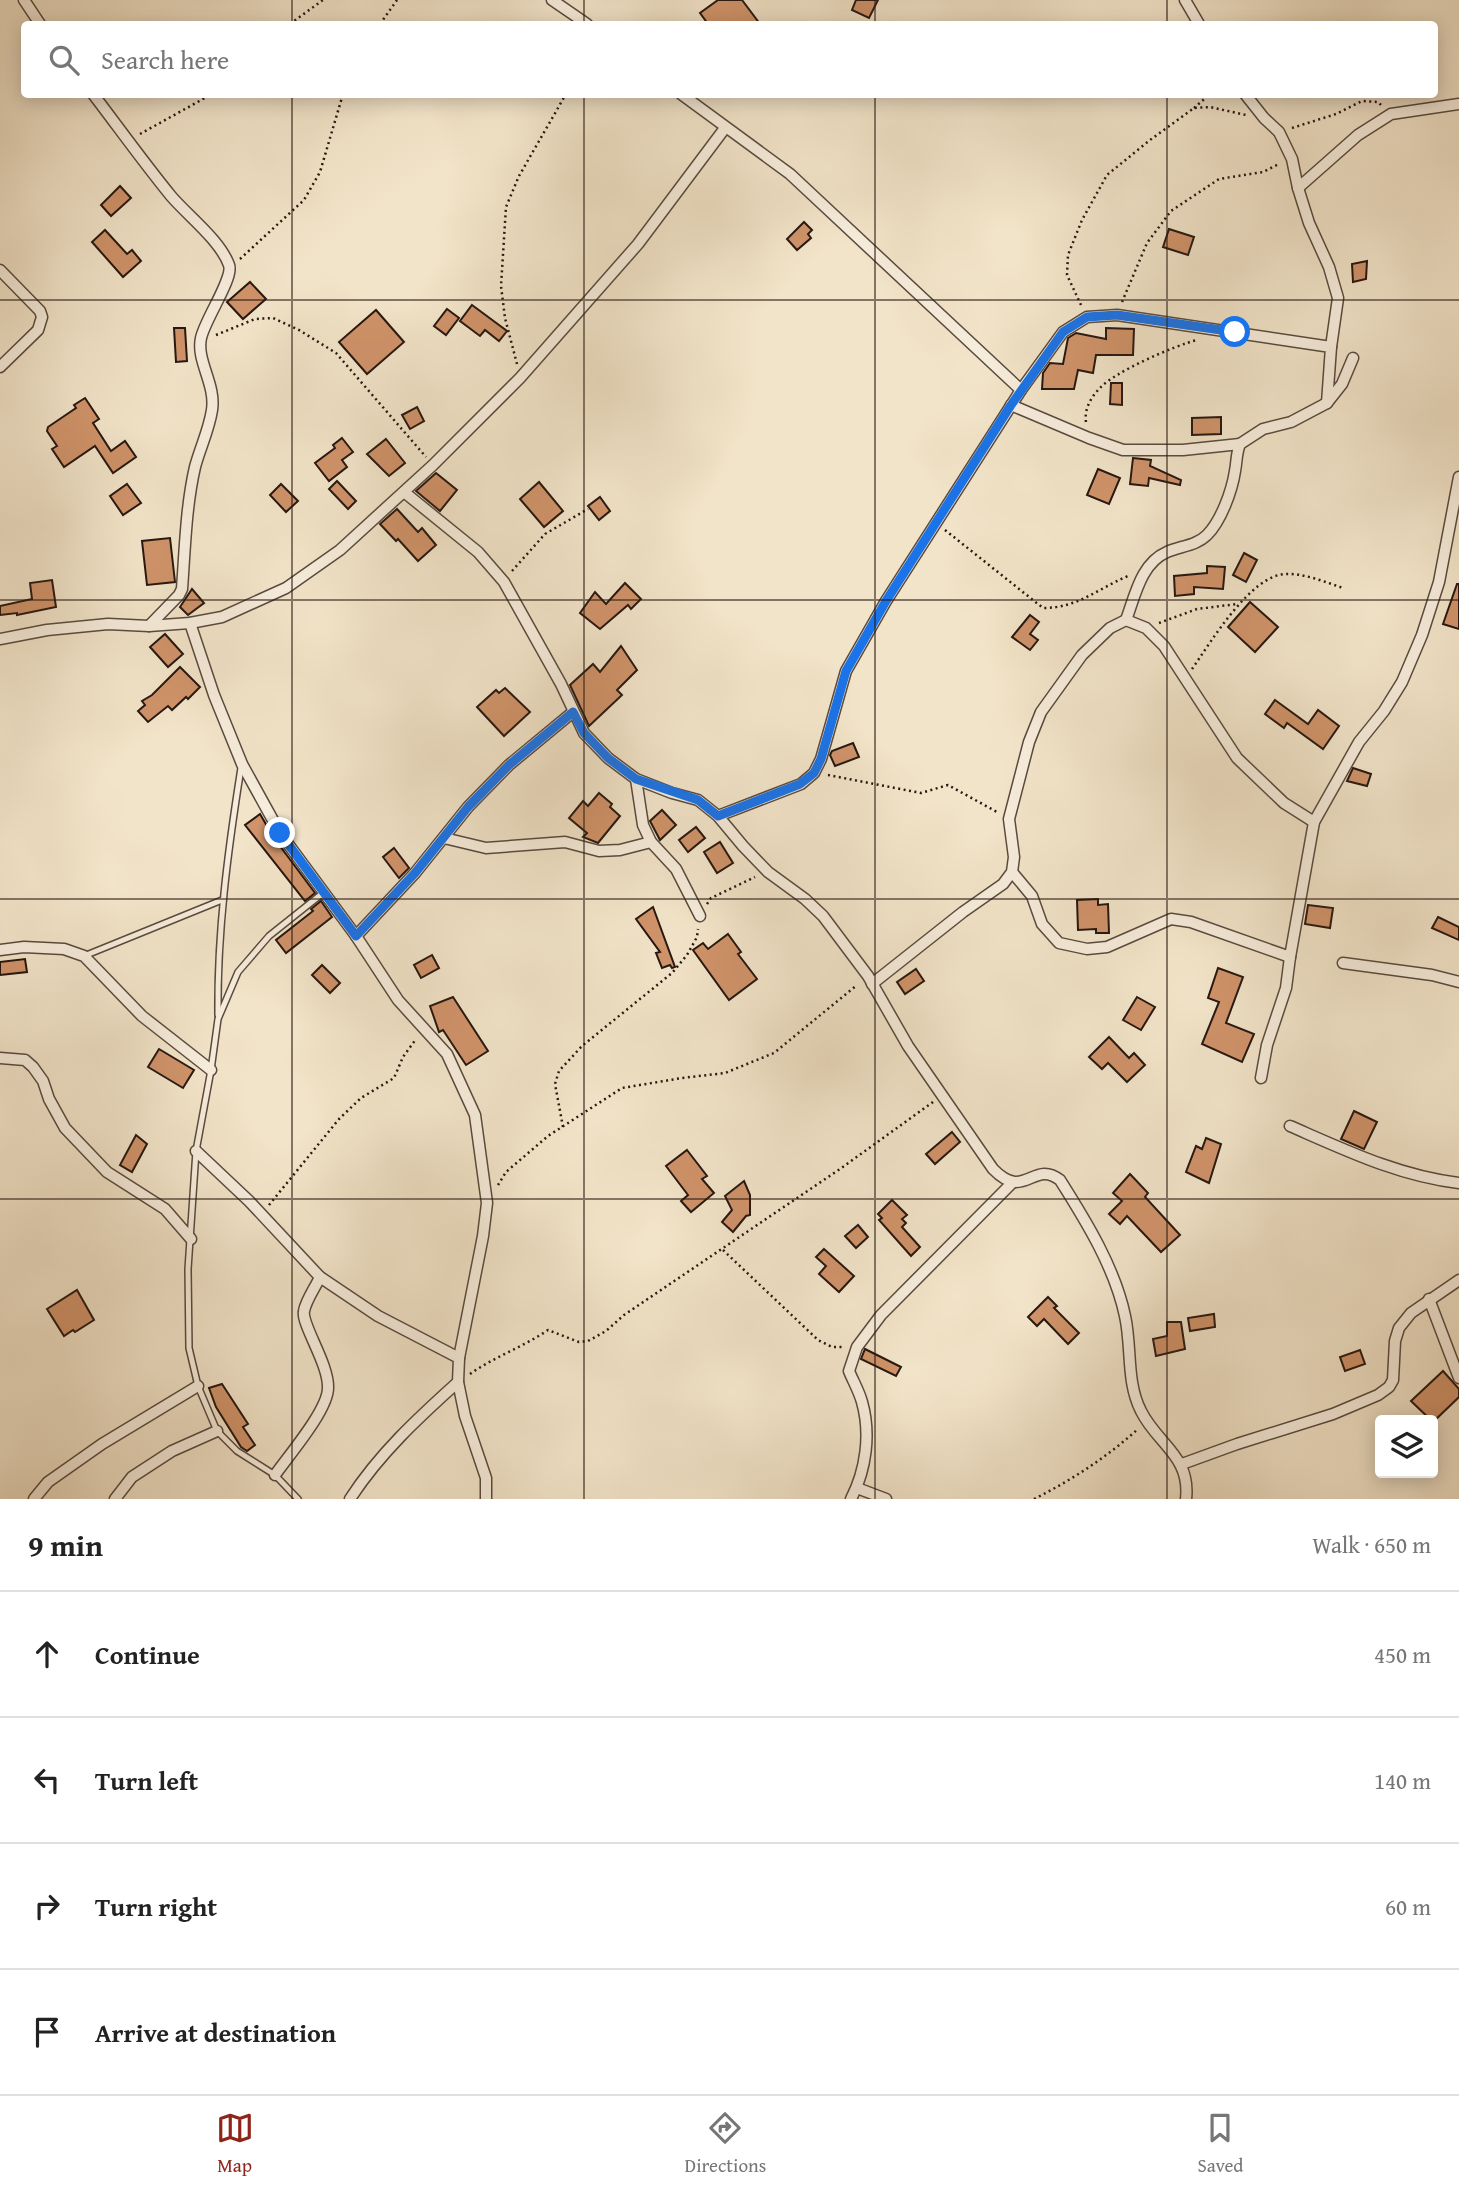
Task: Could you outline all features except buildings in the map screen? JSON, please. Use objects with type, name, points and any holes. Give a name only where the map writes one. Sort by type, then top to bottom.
[{"type":"street","points":[[24,0],[38,21]]},
{"type":"street","points":[[552,0],[583,21]]},
{"type":"street","points":[[1185,0],[1197,21]]},
{"type":"street","points":[[96,98],[171,196],[219,248],[230,267],[229,279],[206,319],[200,341],[202,358],[213,394],[212,411],[195,467],[182,589],[149,626]]},
{"type":"street","points":[[686,98],[790,174],[1021,390]]},
{"type":"street","points":[[1248,98],[1279,132],[1292,159],[1309,223],[1329,267],[1338,298],[1327,403]]},
{"type":"street","points":[[1298,188],[1358,135],[1391,114],[1459,104]]},
{"type":"street","points":[[0,639],[47,630],[108,624],[149,626],[190,623],[222,617],[286,588],[340,550],[433,465],[520,378],[638,244],[725,128]]},
{"type":"street","points":[[0,270],[43,317],[38,330],[0,367]]},
{"type":"street","points":[[718,816],[800,784],[814,773],[821,759],[846,671],[886,601],[1011,405],[1063,332],[1087,317],[1117,315],[1331,347]]},
{"type":"street","points":[[1011,405],[1123,450],[1183,450],[1240,444],[1263,429],[1291,422],[1327,403],[1342,384],[1353,358]]},
{"type":"street","points":[[870,980],[1003,884],[1012,872],[1014,858],[1009,819],[1029,742],[1041,712],[1082,655],[1110,628],[1126,620],[1145,572],[1154,559],[1193,544],[1207,535],[1229,494],[1240,444]]},
{"type":"street","points":[[1261,1078],[1267,1045],[1286,988],[1314,822],[1359,742],[1384,711],[1402,682],[1417,647],[1439,582],[1459,477]]},
{"type":"street","points":[[404,492],[478,552],[504,582],[561,684],[584,733],[608,758],[636,779],[698,800],[718,816],[768,872],[823,916],[870,980],[908,1045],[993,1169],[1003,1180],[1012,1183]]},
{"type":"street","points":[[1126,620],[1146,628],[1164,646],[1237,758],[1284,803],[1314,822]]},
{"type":"street","points":[[190,623],[214,695],[242,764],[280,833],[356,936],[398,1000],[447,1054],[475,1115],[488,1203],[458,1358],[458,1382],[465,1416],[486,1478],[486,1499]]},
{"type":"street","points":[[356,936],[415,873],[468,807],[509,765],[573,712]]},
{"type":"street","points":[[636,779],[643,825],[651,842],[676,869],[700,916]]},
{"type":"street","points":[[444,838],[486,848],[565,842],[599,850],[620,850],[651,842]]},
{"type":"street","points":[[1012,872],[1032,896],[1042,924],[1059,943],[1087,949],[1107,947],[1171,919],[1191,922],[1290,957]]},
{"type":"street","points":[[0,950],[24,947],[64,949],[84,956],[142,1016],[211,1070]]},
{"type":"street","points":[[1343,963],[1432,975],[1459,982]]},
{"type":"street","points":[[0,1058],[25,1060],[33,1067],[43,1081],[49,1099],[65,1128],[107,1172],[165,1209],[191,1239]]},
{"type":"street","points":[[1290,1126],[1382,1165],[1429,1180],[1459,1183]]},
{"type":"street","points":[[196,1152],[262,1214],[320,1277],[378,1316],[458,1358]]},
{"type":"street","points":[[851,1499],[857,1488],[868,1442],[862,1401],[849,1371],[857,1347],[899,1297],[1012,1183],[1043,1174],[1054,1175],[1060,1180],[1118,1290],[1125,1317],[1133,1389],[1147,1421],[1182,1464],[1186,1499]]},
{"type":"street","points":[[275,1475],[326,1402],[328,1387],[323,1361],[303,1313],[320,1277]]},
{"type":"street","points":[[1182,1464],[1333,1414],[1378,1395],[1389,1387],[1393,1380],[1395,1341],[1399,1328],[1411,1313],[1459,1280]]},
{"type":"street","points":[[1429,1299],[1459,1378]]},
{"type":"street","points":[[350,1499],[376,1463],[418,1418],[458,1382]]},
{"type":"street","points":[[34,1499],[48,1482],[102,1444],[198,1386]]},
{"type":"street","points":[[115,1499],[132,1478],[172,1451],[217,1431]]},
{"type":"street","points":[[857,1488],[886,1499]]},
{"type":"lane","points":[[242,764],[222,900],[218,1019],[196,1152],[188,1269],[189,1348],[198,1386],[217,1431],[237,1451],[275,1475],[298,1499]]},
{"type":"lane","points":[[218,1019],[239,972],[270,936],[324,892]]},
{"type":"lane","points":[[84,956],[222,900]]},
{"type":"path","points":[[294,21],[323,0]]},
{"type":"path","points":[[382,21],[397,0]]},
{"type":"path","points":[[127,140],[205,98]]},
{"type":"path","points":[[230,267],[304,200],[320,172],[341,98]]},
{"type":"path","points":[[520,378],[505,318],[501,286],[506,207],[519,176],[564,98]]},
{"type":"path","points":[[1087,317],[1067,275],[1068,255],[1082,220],[1107,175],[1205,98]]},
{"type":"path","points":[[1279,132],[1336,114],[1362,101],[1378,102],[1391,114]]},
{"type":"path","points":[[1194,108],[1210,107],[1264,118]]},
{"type":"path","points":[[1117,315],[1147,243],[1171,211],[1219,179],[1263,172],[1292,159]]},
{"type":"path","points":[[200,341],[255,319],[273,318],[299,330],[336,353],[433,465]]},
{"type":"path","points":[[1089,438],[1085,416],[1089,402],[1101,386],[1140,364],[1203,339]]},
{"type":"path","points":[[504,582],[545,534],[588,509]]},
{"type":"path","points":[[936,523],[1043,608],[1060,608],[1078,603],[1109,584],[1145,572]]},
{"type":"path","points":[[1186,677],[1239,604],[1259,585],[1283,574],[1310,577],[1343,587]]},
{"type":"path","points":[[1146,628],[1197,609],[1239,604]]},
{"type":"path","points":[[814,773],[921,793],[948,785],[1009,819]]},
{"type":"path","points":[[563,1127],[555,1084],[559,1071],[582,1045],[672,973],[687,955],[696,937],[700,916],[710,898],[768,872]]},
{"type":"path","points":[[488,1203],[506,1172],[548,1136],[622,1088],[725,1073],[774,1054],[870,980]]},
{"type":"path","points":[[262,1214],[339,1119],[361,1098],[394,1078],[403,1057],[424,1028]]},
{"type":"path","points":[[458,1382],[486,1363],[511,1353],[548,1330],[579,1342],[595,1339],[624,1315],[840,1169],[943,1094]]},
{"type":"path","points":[[723,1250],[818,1340],[832,1348],[857,1347]]},
{"type":"path","points":[[1034,1499],[1065,1483],[1116,1449],[1147,1421]]},
{"type":"route","points":[[280,833],[356,936],[415,873],[468,807],[509,765],[573,712],[584,733],[608,758],[636,779],[698,800],[718,816],[800,784],[814,773],[821,759],[846,671],[886,601],[1011,405],[1063,332],[1087,317],[1117,315],[1235,332]]}]
